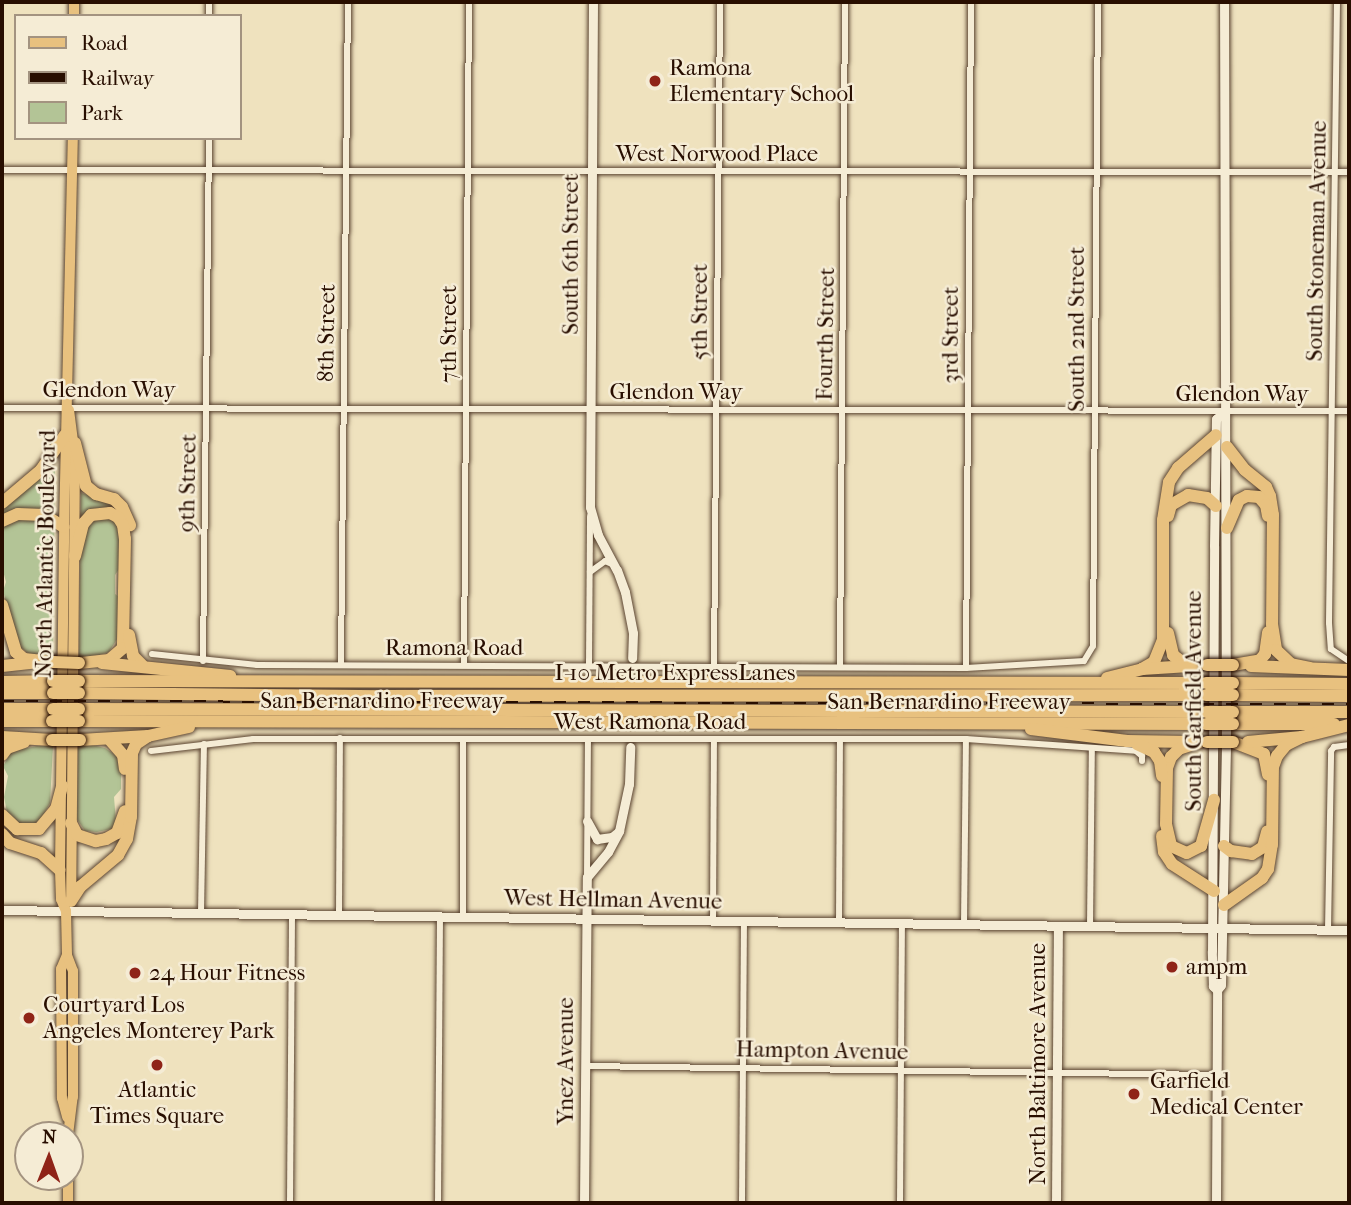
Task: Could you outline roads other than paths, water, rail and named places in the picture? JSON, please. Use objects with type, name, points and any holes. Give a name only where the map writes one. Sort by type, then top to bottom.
[{"type":"highway","points":[[1142,669],[1154,662],[1163,640],[1163,520],[1169,482],[1178,468],[1216,435]]},
{"type":"highway","points":[[2,503],[41,470],[70,439],[86,486],[96,494],[114,499],[122,507],[130,523],[129,637],[133,656],[142,665]]},
{"type":"highway","points":[[1227,447],[1245,470],[1266,487],[1270,496],[1273,514],[1272,624],[1276,650],[1291,664],[1310,668]]},
{"type":"highway","points":[[1203,665],[1182,662],[1173,655],[1170,647],[1168,517],[1171,505],[1188,495],[1207,498],[1216,506]]},
{"type":"highway","points":[[1227,528],[1239,500],[1253,495],[1266,505],[1269,517],[1268,642],[1260,660],[1233,665]]},
{"type":"highway","points":[[75,556],[83,524],[91,515],[110,513],[118,517],[124,525],[125,539],[122,648],[109,660],[83,662]]},
{"type":"highway","points":[[2,521],[18,514],[44,515],[64,527]]},
{"type":"highway","points":[[2,605],[16,652],[24,659],[48,662]]},
{"type":"highway","points":[[2,621],[6,639],[2,658]]},
{"type":"highway","points":[[2,666],[48,662],[142,665],[268,682]]},
{"type":"highway","points":[[1086,682],[1142,669],[1203,665],[1349,670]]},
{"type":"highway","points":[[2,682],[52,687]]},
{"type":"highway","name":"San Bernardino Freeway","points":[[79,687],[268,682],[1086,682],[1206,689]]},
{"type":"highway","points":[[1233,689],[1349,684]]},
{"type":"highway","name":"I-10 Metro ExpressLanes","points":[[2,692],[79,687],[369,696],[1233,689],[1349,696]]},
{"type":"highway","name":"I-10 Metro ExpressLanes","points":[[2,709],[52,715],[1206,718]]},
{"type":"highway","points":[[1233,718],[1349,712]]},
{"type":"highway","points":[[2,721],[52,715]]},
{"type":"highway","name":"San Bernardino Freeway","points":[[79,715],[207,722],[1010,724],[1233,718],[1349,725]]},
{"type":"highway","points":[[2,737],[110,740],[148,736],[207,722]]},
{"type":"highway","points":[[1010,724],[1047,733],[1126,741],[1203,742],[1302,737],[1349,725]]},
{"type":"highway","points":[[69,906],[80,887],[118,855],[127,839],[131,817],[132,753],[136,744],[148,736]]},
{"type":"highway","points":[[1224,905],[1262,878],[1268,869],[1272,845],[1273,767],[1277,756],[1286,745],[1302,737]]},
{"type":"highway","points":[[2,755],[16,743],[47,739]]},
{"type":"highway","points":[[71,822],[77,835],[96,841],[117,833],[122,825],[124,755],[110,740]]},
{"type":"highway","points":[[1126,741],[1145,746],[1160,761],[1164,852],[1172,864],[1214,891]]},
{"type":"highway","points":[[1203,742],[1179,749],[1171,757],[1167,768],[1166,824],[1171,846],[1187,853],[1201,846],[1214,800]]},
{"type":"highway","points":[[1224,846],[1231,851],[1252,853],[1266,842],[1267,760],[1258,750],[1233,742]]},
{"type":"highway","points":[[2,816],[17,830],[39,829],[56,809],[62,786]]},
{"type":"highway","points":[[2,834],[10,843],[41,853],[60,870]]},
{"type":"main road","name":"North Atlantic Boulevard","points":[[68,1121],[62,1098],[61,969],[67,955],[69,906],[75,556],[69,408],[73,140]]},
{"type":"main road","name":"North Atlantic Boulevard","points":[[69,906],[61,899],[60,870],[64,527],[70,439]]},
{"type":"street","name":"8th Street","points":[[341,665],[348,2]]},
{"type":"street","name":"7th Street","points":[[464,665],[468,2]]},
{"type":"street","name":"South 6th Street","points":[[589,665],[593,2]]},
{"type":"street","name":"5th Street","points":[[714,665],[720,2]]},
{"type":"street","name":"Fourth Street","points":[[840,666],[845,2]]},
{"type":"street","name":"3rd Street","points":[[966,668],[971,2]]},
{"type":"street","name":"South 2nd Street","points":[[1089,655],[1093,646],[1098,2]]},
{"type":"street","name":"South Garfield Avenue","points":[[1218,930],[1224,905],[1227,528],[1227,419],[1223,413],[1224,2]]},
{"type":"street","name":"South Stoneman Avenue","points":[[1337,2],[1331,649],[1349,661]]},
{"type":"street","name":"9th Street","points":[[203,661],[209,140]]},
{"type":"street","name":"West Norwood Place","points":[[2,170],[1349,172]]},
{"type":"street","name":"Glendon Way","points":[[2,408],[1223,413],[1349,411]]},
{"type":"street","name":"South Garfield Avenue","points":[[1218,930],[1214,891],[1216,419],[1223,413]]},
{"type":"street","name":"South 6th Street","points":[[590,507],[598,535],[617,570],[631,618],[632,659]]},
{"type":"street","points":[[590,572],[605,561],[611,561],[617,570]]},
{"type":"street","name":"Ramona Road","points":[[152,654],[203,661],[341,665],[966,668],[1084,661],[1089,655]]},
{"type":"street","points":[[339,915],[340,738]]},
{"type":"street","name":"West Ramona Road","points":[[150,751],[253,739],[966,739],[1136,751],[1142,756],[1142,761]]},
{"type":"street","points":[[463,739],[463,917]]},
{"type":"street","points":[[586,920],[587,739]]},
{"type":"street","points":[[964,925],[966,739]]},
{"type":"street","points":[[713,921],[714,740]]},
{"type":"street","points":[[839,923],[840,740]]},
{"type":"street","points":[[201,913],[204,744]]},
{"type":"street","points":[[1328,930],[1331,751],[1334,747],[1349,745]]},
{"type":"street","points":[[587,877],[608,852],[619,831],[629,784],[630,747]]},
{"type":"street","points":[[1090,926],[1092,749]]},
{"type":"street","points":[[587,821],[597,839],[612,837],[619,831]]},
{"type":"street","name":"West Hellman Avenue","points":[[2,910],[69,906],[292,915],[1349,930]]},
{"type":"street","points":[[290,1203],[292,915]]},
{"type":"street","points":[[438,1203],[440,916]]},
{"type":"street","name":"Ynez Avenue","points":[[584,1203],[586,920]]},
{"type":"street","points":[[742,1203],[744,922]]},
{"type":"street","points":[[900,1203],[902,924]]},
{"type":"street","name":"North Baltimore Avenue","points":[[1056,1203],[1058,926]]},
{"type":"street","points":[[1216,1203],[1217,990],[1222,985],[1218,930]]},
{"type":"street","name":"Hampton Avenue","points":[[585,1066],[1058,1073]]},
{"type":"street","points":[[1058,1073],[1217,1075]]},
{"type":"tunnel","points":[[631,686],[632,658]]},
{"type":"railway","points":[[2,701],[1349,704]]},
{"type":"place","name":"Ramona Elementary School","points":[[655,81]]},
{"type":"place","name":"ampm","points":[[1172,967]]},
{"type":"place","name":"24 Hour Fitness","points":[[135,973]]},
{"type":"place","name":"Courtyard Los Angeles Monterey Park","points":[[29,1018]]},
{"type":"place","name":"Atlantic Times Square","points":[[157,1065]]},
{"type":"place","name":"Garfield Medical Center","points":[[1134,1094]]}]
